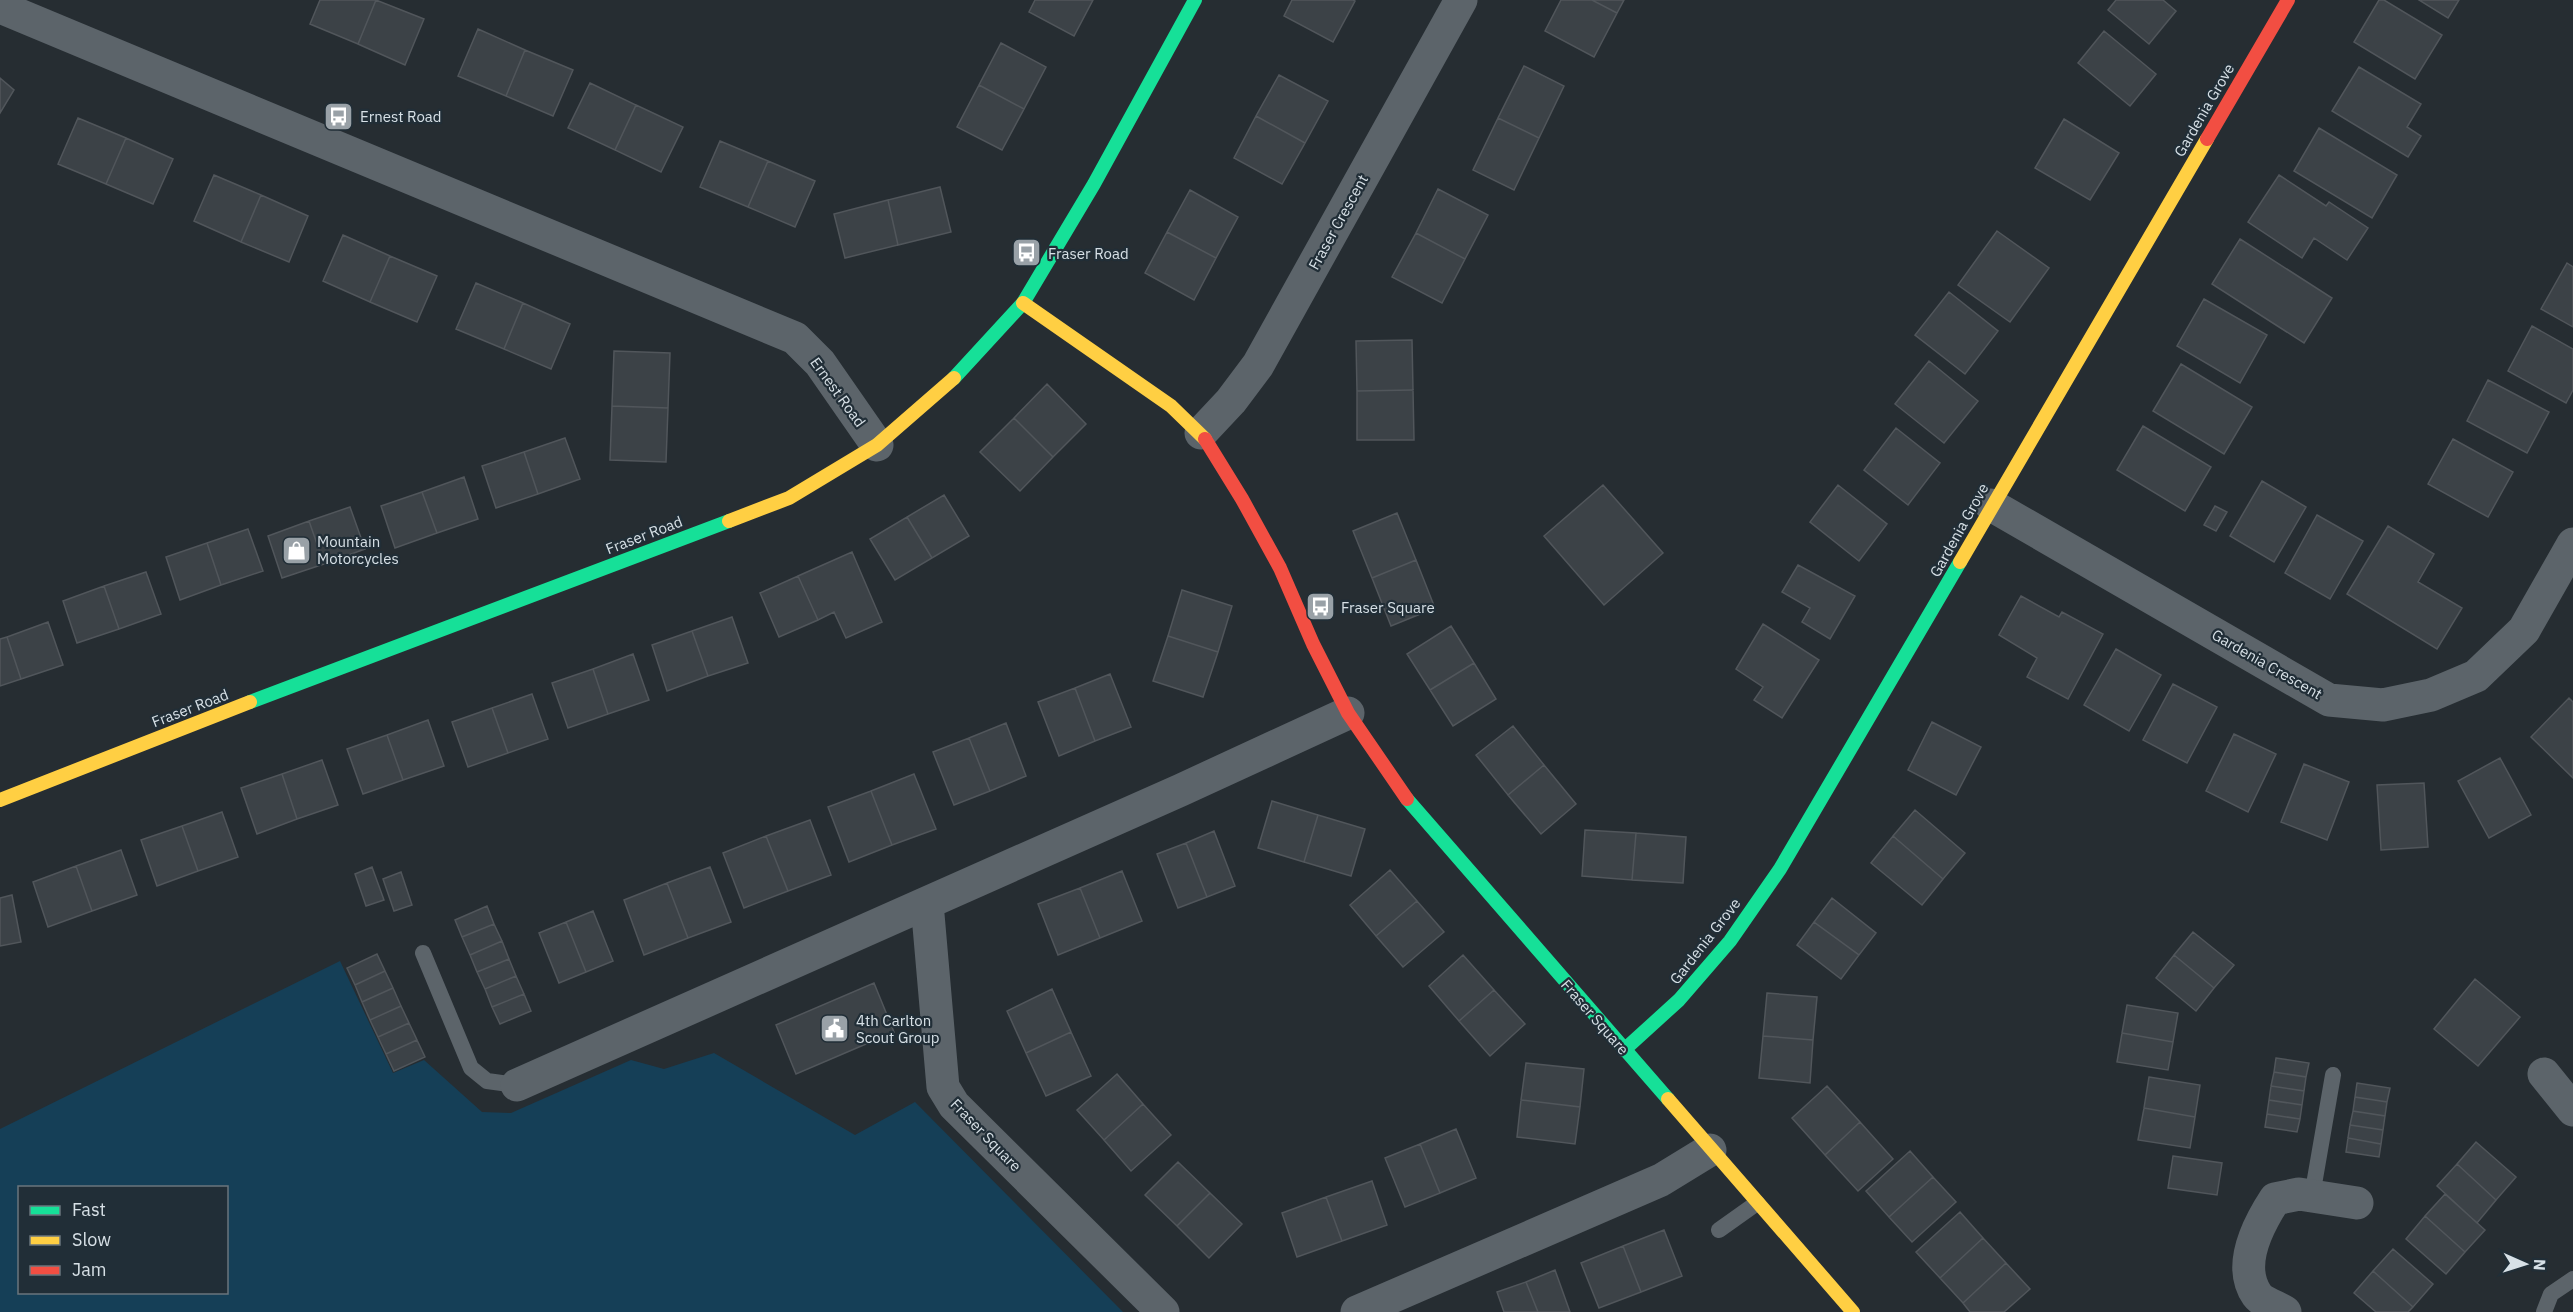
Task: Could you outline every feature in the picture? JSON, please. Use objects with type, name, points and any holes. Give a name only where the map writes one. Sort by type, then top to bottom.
[{"type":"street","name":"Fraser Road","points":[[0,800],[330,671],[789,498],[877,445],[950,382],[1023,303],[1094,184],[1195,0]]},
{"type":"street","name":"Fraser Crescent","points":[[1201,433],[1232,401],[1258,366],[1461,0]]},
{"type":"street","name":"Gardenia Grove","points":[[1623,1050],[1679,1000],[1730,941],[1780,869],[2288,0]]},
{"type":"street","name":"Ernest Road","points":[[0,7],[795,338],[820,363],[877,445]]},
{"type":"street","name":"Fraser Square","points":[[1023,303],[1171,406],[1201,433],[1242,499],[1280,568],[1313,644],[1348,712],[1411,804],[1853,1312]]},
{"type":"street","name":"Gardenia Crescent","points":[[1991,505],[2329,700],[2383,705],[2431,695],[2476,676],[2524,630],[2573,544]]},
{"type":"street","points":[[517,1085],[1181,790],[1348,712]]},
{"type":"street","name":"Fraser Square","points":[[927,903],[943,1087],[954,1105],[1163,1312]]},
{"type":"street","points":[[2544,1074],[2573,1110]]},
{"type":"street","points":[[1358,1312],[1660,1180],[1710,1150]]},
{"type":"street","points":[[2285,1312],[2258,1297],[2250,1280],[2250,1253],[2261,1220],[2275,1199],[2299,1194],[2357,1203]]},
{"type":"lane","points":[[423,953],[471,1068],[487,1081],[517,1085]]},
{"type":"lane","points":[[2312,1196],[2333,1075]]},
{"type":"lane","points":[[1719,1230],[1757,1203]]},
{"type":"lane","points":[[2544,1312],[2551,1294],[2573,1279]]},
{"type":"shaded area","points":[[340,961],[393,1073],[424,1060],[482,1112],[511,1113],[631,1060],[664,1069],[714,1053],[855,1135],[915,1102],[1123,1312],[0,1312],[0,1129]]},
{"type":"building","points":[[320,0],[376,0],[358,44],[310,24]]},
{"type":"building","points":[[376,0],[424,19],[405,65],[358,44]]},
{"type":"building","points":[[1035,0],[1093,0],[1074,36],[1029,12]]},
{"type":"building","points":[[1292,0],[1355,1],[1333,42],[1284,16]]},
{"type":"building","points":[[1561,0],[1592,0],[1617,13],[1594,57],[1545,31]]},
{"type":"building","points":[[1592,0],[1624,0],[1617,13]]},
{"type":"building","points":[[2116,0],[2163,0],[2176,11],[2149,44],[2108,10]]},
{"type":"building","points":[[2379,0],[2384,0],[2442,35],[2415,79],[2354,42]]},
{"type":"building","points":[[2419,0],[2459,0],[2448,18]]},
{"type":"building","points":[[478,29],[525,50],[506,96],[458,76]]},
{"type":"building","points":[[2104,31],[2156,74],[2130,106],[2078,63]]},
{"type":"building","points":[[1001,43],[1046,67],[1024,109],[979,85]]},
{"type":"building","points":[[525,50],[573,70],[553,116],[506,96]]},
{"type":"building","points":[[1524,66],[1564,86],[1539,138],[1498,118]]},
{"type":"building","points":[[2359,67],[2421,104],[2407,127],[2421,136],[2408,157],[2332,111]]},
{"type":"building","points":[[1279,75],[1328,101],[1305,143],[1256,116]]},
{"type":"building","points":[[0,78],[14,90],[0,113]]},
{"type":"building","points":[[590,83],[636,105],[615,150],[568,128]]},
{"type":"building","points":[[979,85],[1024,109],[1002,150],[957,127]]},
{"type":"building","points":[[636,105],[683,127],[661,172],[615,150]]},
{"type":"building","points":[[1256,116],[1305,143],[1282,184],[1234,158]]},
{"type":"building","points":[[78,118],[126,138],[106,184],[58,164]]},
{"type":"building","points":[[1498,118],[1539,138],[1514,190],[1473,170]]},
{"type":"building","points":[[2064,119],[2119,153],[2090,200],[2035,168]]},
{"type":"building","points":[[2319,128],[2397,175],[2372,218],[2294,171]]},
{"type":"building","points":[[126,138],[173,159],[153,204],[106,184]]},
{"type":"building","points":[[720,141],[768,161],[748,207],[700,187]]},
{"type":"building","points":[[768,161],[815,181],[795,227],[748,207]]},
{"type":"building","points":[[214,175],[261,195],[241,242],[194,221]]},
{"type":"building","points":[[2279,175],[2326,206],[2329,202],[2368,228],[2347,260],[2314,238],[2302,258],[2248,222]]},
{"type":"building","points":[[940,187],[951,232],[898,245],[888,200]]},
{"type":"building","points":[[1438,189],[1488,215],[1465,259],[1416,233]]},
{"type":"building","points":[[1190,190],[1238,217],[1216,258],[1167,232]]},
{"type":"building","points":[[261,195],[308,216],[289,262],[241,242]]},
{"type":"building","points":[[888,200],[898,245],[845,258],[834,214]]},
{"type":"building","points":[[1997,231],[2049,268],[2010,322],[1958,285]]},
{"type":"building","points":[[1167,232],[1216,258],[1194,300],[1145,273]]},
{"type":"building","points":[[1416,233],[1465,259],[1442,303],[1392,277]]},
{"type":"building","points":[[343,235],[390,256],[370,302],[323,281]]},
{"type":"building","points":[[2240,239],[2332,298],[2304,343],[2212,284]]},
{"type":"building","points":[[390,256],[437,276],[417,322],[370,302]]},
{"type":"building","points":[[2567,263],[2573,267],[2573,327],[2541,309]]},
{"type":"building","points":[[476,283],[523,303],[504,349],[456,329]]},
{"type":"building","points":[[1949,292],[1998,331],[1965,374],[1915,335]]},
{"type":"building","points":[[2204,299],[2267,335],[2240,383],[2177,346]]},
{"type":"building","points":[[523,303],[570,324],[551,369],[504,349]]},
{"type":"building","points":[[2532,326],[2573,349],[2573,390],[2566,403],[2508,371]]},
{"type":"building","points":[[1412,340],[1413,390],[1357,391],[1356,341]]},
{"type":"building","points":[[614,351],[670,353],[668,408],[612,406]]},
{"type":"building","points":[[1929,361],[1978,401],[1944,443],[1895,404]]},
{"type":"building","points":[[2181,364],[2252,407],[2224,454],[2153,411]]},
{"type":"building","points":[[2488,380],[2549,412],[2527,453],[2467,421]]},
{"type":"building","points":[[1047,384],[1086,424],[1053,457],[1014,418]]},
{"type":"building","points":[[1413,390],[1414,440],[1357,440],[1357,391]]},
{"type":"building","points":[[612,406],[668,408],[666,462],[610,460]]},
{"type":"building","points":[[1014,418],[1053,457],[1020,491],[980,452]]},
{"type":"building","points":[[2143,426],[2211,467],[2185,511],[2117,470]]},
{"type":"building","points":[[1896,428],[1940,463],[1908,505],[1864,470]]},
{"type":"building","points":[[565,438],[580,479],[538,494],[524,452]]},
{"type":"building","points":[[2453,439],[2513,472],[2488,517],[2428,484]]},
{"type":"building","points":[[524,452],[538,494],[496,508],[482,466]]},
{"type":"building","points":[[464,477],[478,519],[437,533],[422,492]]},
{"type":"building","points":[[2262,481],[2306,507],[2274,562],[2230,536]]},
{"type":"building","points":[[1603,485],[1663,553],[1604,605],[1544,536]]},
{"type":"building","points":[[1838,485],[1887,524],[1859,561],[1810,522]]},
{"type":"building","points":[[422,492],[437,533],[395,548],[381,506]]},
{"type":"building","points":[[944,495],[969,536],[932,558],[907,517]]},
{"type":"building","points":[[2215,506],[2227,512],[2216,531],[2204,525]]},
{"type":"building","points":[[350,507],[365,549],[324,564],[309,521]]},
{"type":"building","points":[[1397,513],[1416,560],[1372,578],[1353,531]]},
{"type":"building","points":[[2317,515],[2363,541],[2330,599],[2285,573]]},
{"type":"building","points":[[907,517],[932,558],[895,580],[870,539]]},
{"type":"building","name":"Mountain Motorcycles","points":[[309,521],[324,564],[282,578],[268,536]]},
{"type":"building","points":[[2388,526],[2434,554],[2418,582],[2462,608],[2437,649],[2347,594]]},
{"type":"building","points":[[248,529],[263,571],[221,585],[207,543]]},
{"type":"building","points":[[207,543],[221,585],[180,600],[166,557]]},
{"type":"building","points":[[852,552],[882,622],[846,638],[834,612],[818,620],[798,576]]},
{"type":"building","points":[[1416,560],[1435,608],[1391,626],[1372,578]]},
{"type":"building","points":[[1798,565],[1855,596],[1830,639],[1802,622],[1810,608],[1782,592]]},
{"type":"building","points":[[146,572],[161,614],[119,629],[104,586]]},
{"type":"building","points":[[798,576],[818,620],[779,637],[760,593]]},
{"type":"building","points":[[104,586],[119,629],[77,643],[63,601]]},
{"type":"building","points":[[1182,590],[1232,606],[1218,652],[1168,636]]},
{"type":"building","points":[[2021,596],[2059,617],[2062,612],[2103,634],[2068,699],[2027,677],[2037,658],[1999,635]]},
{"type":"building","points":[[732,617],[748,663],[708,676],[692,631]]},
{"type":"building","points":[[48,622],[63,665],[21,679],[7,637]]},
{"type":"building","points":[[1763,624],[1819,660],[1782,718],[1754,700],[1763,687],[1736,669]]},
{"type":"building","points":[[1451,626],[1474,663],[1430,690],[1407,654]]},
{"type":"building","points":[[692,631],[708,676],[667,691],[652,645]]},
{"type":"building","points":[[1168,636],[1218,652],[1203,697],[1153,681]]},
{"type":"building","points":[[7,637],[21,679],[0,686],[0,639]]},
{"type":"building","points":[[2116,649],[2161,675],[2129,731],[2084,705]]},
{"type":"building","points":[[633,654],[649,700],[608,714],[593,669]]},
{"type":"building","points":[[1474,663],[1496,699],[1453,726],[1430,690]]},
{"type":"building","points":[[593,669],[608,714],[568,728],[552,683]]},
{"type":"building","points":[[1110,674],[1131,727],[1095,741],[1075,688]]},
{"type":"building","points":[[2173,684],[2217,707],[2187,763],[2143,740]]},
{"type":"building","points":[[1075,688],[1095,741],[1059,756],[1038,702]]},
{"type":"building","points":[[532,694],[548,739],[508,753],[492,708]]},
{"type":"building","points":[[2569,698],[2573,702],[2573,778],[2531,737]]},
{"type":"building","points":[[492,708],[508,753],[468,767],[452,722]]},
{"type":"building","points":[[428,720],[444,766],[403,780],[387,735]]},
{"type":"building","points":[[1932,722],[1981,747],[1956,795],[1908,770]]},
{"type":"building","points":[[1006,723],[1026,776],[990,791],[969,738]]},
{"type":"building","points":[[1513,726],[1544,765],[1508,795],[1476,755]]},
{"type":"building","points":[[2234,734],[2276,754],[2248,812],[2206,791]]},
{"type":"building","points":[[387,735],[403,780],[363,794],[347,749]]},
{"type":"building","points":[[969,738],[990,791],[954,805],[933,752]]},
{"type":"building","points":[[2500,758],[2531,815],[2489,838],[2458,781]]},
{"type":"building","points":[[322,760],[338,805],[297,819],[282,774]]},
{"type":"building","points":[[2304,764],[2349,782],[2327,840],[2281,822]]},
{"type":"building","points":[[1544,765],[1576,804],[1541,834],[1508,795]]},
{"type":"building","points":[[282,774],[297,819],[257,834],[241,788]]},
{"type":"building","points":[[914,774],[936,829],[892,845],[871,791]]},
{"type":"building","points":[[2424,783],[2428,847],[2381,850],[2377,785]]},
{"type":"building","points":[[871,791],[892,845],[849,862],[828,807]]},
{"type":"building","points":[[1272,801],[1318,815],[1304,862],[1258,848]]},
{"type":"building","points":[[1915,810],[1965,853],[1943,879],[1893,836]]},
{"type":"building","points":[[222,812],[238,857],[198,871],[182,826]]},
{"type":"building","points":[[1318,815],[1365,829],[1351,876],[1304,862]]},
{"type":"building","points":[[810,820],[831,875],[788,891],[766,836]]},
{"type":"building","points":[[182,826],[198,871],[157,886],[141,840]]},
{"type":"building","points":[[1585,830],[1636,833],[1632,880],[1582,876]]},
{"type":"building","points":[[1214,831],[1235,886],[1207,897],[1186,843]]},
{"type":"building","points":[[1636,833],[1686,837],[1683,883],[1632,880]]},
{"type":"building","points":[[766,836],[788,891],[744,908],[723,853]]},
{"type":"building","points":[[1893,836],[1943,879],[1922,905],[1871,863]]},
{"type":"building","points":[[1186,843],[1207,897],[1178,908],[1157,854]]},
{"type":"building","points":[[121,850],[137,895],[92,911],[76,866]]},
{"type":"building","points":[[76,866],[92,911],[48,927],[33,882]]},
{"type":"building","points":[[372,867],[384,900],[366,906],[355,874]]},
{"type":"building","points":[[710,867],[731,922],[688,938],[667,883]]},
{"type":"building","points":[[1390,870],[1417,901],[1376,936],[1350,905]]},
{"type":"building","points":[[1122,871],[1142,921],[1100,938],[1080,888]]},
{"type":"building","points":[[401,872],[412,905],[394,911],[383,879]]},
{"type":"building","points":[[667,883],[688,938],[644,955],[624,900]]},
{"type":"building","points":[[1080,888],[1100,938],[1058,955],[1038,904]]},
{"type":"building","points":[[12,895],[21,942],[0,946],[0,898]]},
{"type":"building","points":[[1832,898],[1876,933],[1859,955],[1814,922]]},
{"type":"building","points":[[1417,901],[1444,932],[1403,967],[1376,936]]},
{"type":"building","points":[[487,906],[494,924],[462,937],[455,920]]},
{"type":"building","points":[[593,911],[613,961],[586,972],[566,922]]},
{"type":"building","points":[[566,922],[586,972],[559,983],[539,933]]},
{"type":"building","points":[[1814,922],[1859,955],[1841,979],[1797,945]]},
{"type":"building","points":[[494,924],[502,941],[470,955],[462,937]]},
{"type":"building","points":[[2193,932],[2234,965],[2214,988],[2174,955]]},
{"type":"building","points":[[502,941],[509,959],[477,972],[470,955]]},
{"type":"building","points":[[377,954],[385,971],[355,985],[347,968]]},
{"type":"building","points":[[1463,955],[1494,990],[1459,1021],[1429,986]]},
{"type":"building","points":[[2174,955],[2214,988],[2196,1011],[2156,978]]},
{"type":"building","points":[[509,959],[516,976],[485,989],[477,972]]},
{"type":"building","points":[[385,971],[393,988],[362,1002],[355,985]]},
{"type":"building","points":[[516,976],[524,994],[492,1007],[485,989]]},
{"type":"building","points":[[2475,979],[2520,1017],[2478,1066],[2434,1029]]},
{"type":"building","name":"4th Carlton Scout Group","points":[[874,983],[894,1032],[796,1074],[776,1025]]},
{"type":"building","points":[[393,988],[401,1006],[370,1020],[362,1002]]},
{"type":"building","points":[[1052,989],[1071,1032],[1026,1053],[1007,1011]]},
{"type":"building","points":[[1494,990],[1525,1024],[1490,1056],[1459,1021]]},
{"type":"building","points":[[1767,993],[1817,997],[1813,1040],[1763,1036]]},
{"type":"building","points":[[524,994],[531,1011],[500,1024],[492,1007]]},
{"type":"building","points":[[2127,1005],[2178,1013],[2173,1042],[2122,1033]]},
{"type":"building","points":[[401,1006],[409,1023],[378,1037],[370,1020]]},
{"type":"building","points":[[409,1023],[417,1040],[386,1054],[378,1037]]},
{"type":"building","points":[[1071,1032],[1091,1076],[1046,1096],[1026,1053]]},
{"type":"building","points":[[2122,1033],[2173,1042],[2168,1070],[2117,1062]]},
{"type":"building","points":[[1763,1036],[1813,1040],[1810,1083],[1759,1078]]},
{"type":"building","points":[[417,1040],[425,1057],[394,1071],[386,1054]]},
{"type":"building","points":[[2276,1058],[2309,1063],[2306,1077],[2274,1072]]},
{"type":"building","points":[[1526,1063],[1584,1069],[1580,1107],[1521,1100]]},
{"type":"building","points":[[2274,1072],[2306,1077],[2304,1091],[2271,1086]]},
{"type":"building","points":[[1117,1074],[1143,1104],[1104,1140],[1077,1110]]},
{"type":"building","points":[[2149,1077],[2200,1085],[2195,1117],[2144,1108]]},
{"type":"building","points":[[2357,1083],[2390,1088],[2387,1102],[2355,1097]]},
{"type":"building","points":[[1827,1086],[1860,1122],[1825,1155],[1792,1118]]},
{"type":"building","points":[[2271,1086],[2304,1091],[2302,1105],[2269,1100]]},
{"type":"building","points":[[2355,1097],[2387,1102],[2385,1116],[2353,1111]]},
{"type":"building","points":[[1521,1100],[1580,1107],[1575,1144],[1517,1137]]},
{"type":"building","points":[[2269,1100],[2302,1105],[2300,1119],[2267,1114]]},
{"type":"building","points":[[1143,1104],[1171,1135],[1131,1171],[1104,1140]]},
{"type":"building","points":[[2144,1108],[2195,1117],[2190,1148],[2138,1140]]},
{"type":"building","points":[[2353,1111],[2385,1116],[2383,1130],[2350,1125]]},
{"type":"building","points":[[2267,1114],[2300,1119],[2297,1132],[2265,1127]]},
{"type":"building","points":[[1860,1122],[1893,1159],[1858,1191],[1825,1155]]},
{"type":"building","points":[[2350,1125],[2383,1130],[2381,1144],[2348,1138]]},
{"type":"building","points":[[1456,1129],[1476,1178],[1440,1193],[1420,1144]]},
{"type":"building","points":[[2348,1138],[2381,1144],[2379,1157],[2346,1152]]},
{"type":"building","points":[[2476,1142],[2516,1177],[2496,1200],[2457,1164]]},
{"type":"building","points":[[1420,1144],[1440,1193],[1405,1207],[1385,1158]]},
{"type":"building","points":[[1910,1151],[1933,1177],[1889,1217],[1866,1191]]},
{"type":"building","points":[[2173,1156],[2222,1163],[2217,1195],[2168,1188]]},
{"type":"building","points":[[1178,1162],[1210,1193],[1177,1226],[1145,1195]]},
{"type":"building","points":[[2457,1164],[2496,1200],[2477,1223],[2437,1186]]},
{"type":"building","points":[[1933,1177],[1956,1202],[1912,1242],[1889,1217]]},
{"type":"building","points":[[1372,1181],[1387,1225],[1342,1241],[1326,1197]]},
{"type":"building","points":[[1210,1193],[1242,1224],[1209,1258],[1177,1226]]},
{"type":"building","points":[[2445,1194],[2485,1230],[2465,1252],[2425,1216]]},
{"type":"building","points":[[1326,1197],[1342,1241],[1297,1257],[1282,1213]]},
{"type":"building","points":[[1960,1212],[1983,1238],[1940,1278],[1916,1252]]},
{"type":"building","points":[[2425,1216],[2465,1252],[2446,1274],[2406,1239]]},
{"type":"building","points":[[1664,1230],[1682,1276],[1641,1292],[1623,1246]]},
{"type":"building","points":[[1983,1238],[2006,1263],[1963,1303],[1940,1278]]},
{"type":"building","points":[[1623,1246],[1641,1292],[1599,1308],[1581,1263]]},
{"type":"building","points":[[2393,1249],[2433,1284],[2413,1307],[2373,1271]]},
{"type":"building","points":[[2006,1263],[2030,1289],[2004,1312],[1970,1312],[1963,1303]]},
{"type":"building","points":[[1555,1270],[1570,1312],[1538,1312],[1526,1282]]},
{"type":"building","points":[[2373,1271],[2413,1307],[2408,1312],[2376,1312],[2354,1293]]},
{"type":"building","points":[[1526,1282],[1538,1312],[1504,1312],[1497,1292]]},
{"type":"traffic: fast","points":[[954,378],[1023,303],[1094,184],[1195,0]]},
{"type":"traffic: fast","points":[[250,702],[729,521]]},
{"type":"traffic: fast","points":[[1624,1050],[1679,1000],[1730,941],[1780,869],[1960,562]]},
{"type":"traffic: fast","points":[[1407,799],[1668,1099]]},
{"type":"traffic: slow","points":[[1960,562],[2207,139]]},
{"type":"traffic: slow","points":[[1023,303],[1171,406],[1205,439]]},
{"type":"traffic: slow","points":[[729,521],[789,498],[877,445],[954,378]]},
{"type":"traffic: slow","points":[[0,800],[250,702]]},
{"type":"traffic: slow","points":[[1668,1099],[1853,1312]]},
{"type":"traffic: jam","points":[[2207,139],[2288,0]]},
{"type":"traffic: jam","points":[[1205,439],[1242,499],[1280,568],[1313,644],[1348,713],[1407,799]]},
{"type":"place","name":"Ernest Road","points":[[339,116]]},
{"type":"place","name":"Fraser Road","points":[[1027,253]]},
{"type":"place","name":"Mountain Motorcycles","points":[[296,550]]},
{"type":"place","name":"Fraser Square","points":[[1320,607]]},
{"type":"place","name":"4th Carlton Scout Group","points":[[835,1029]]}]
